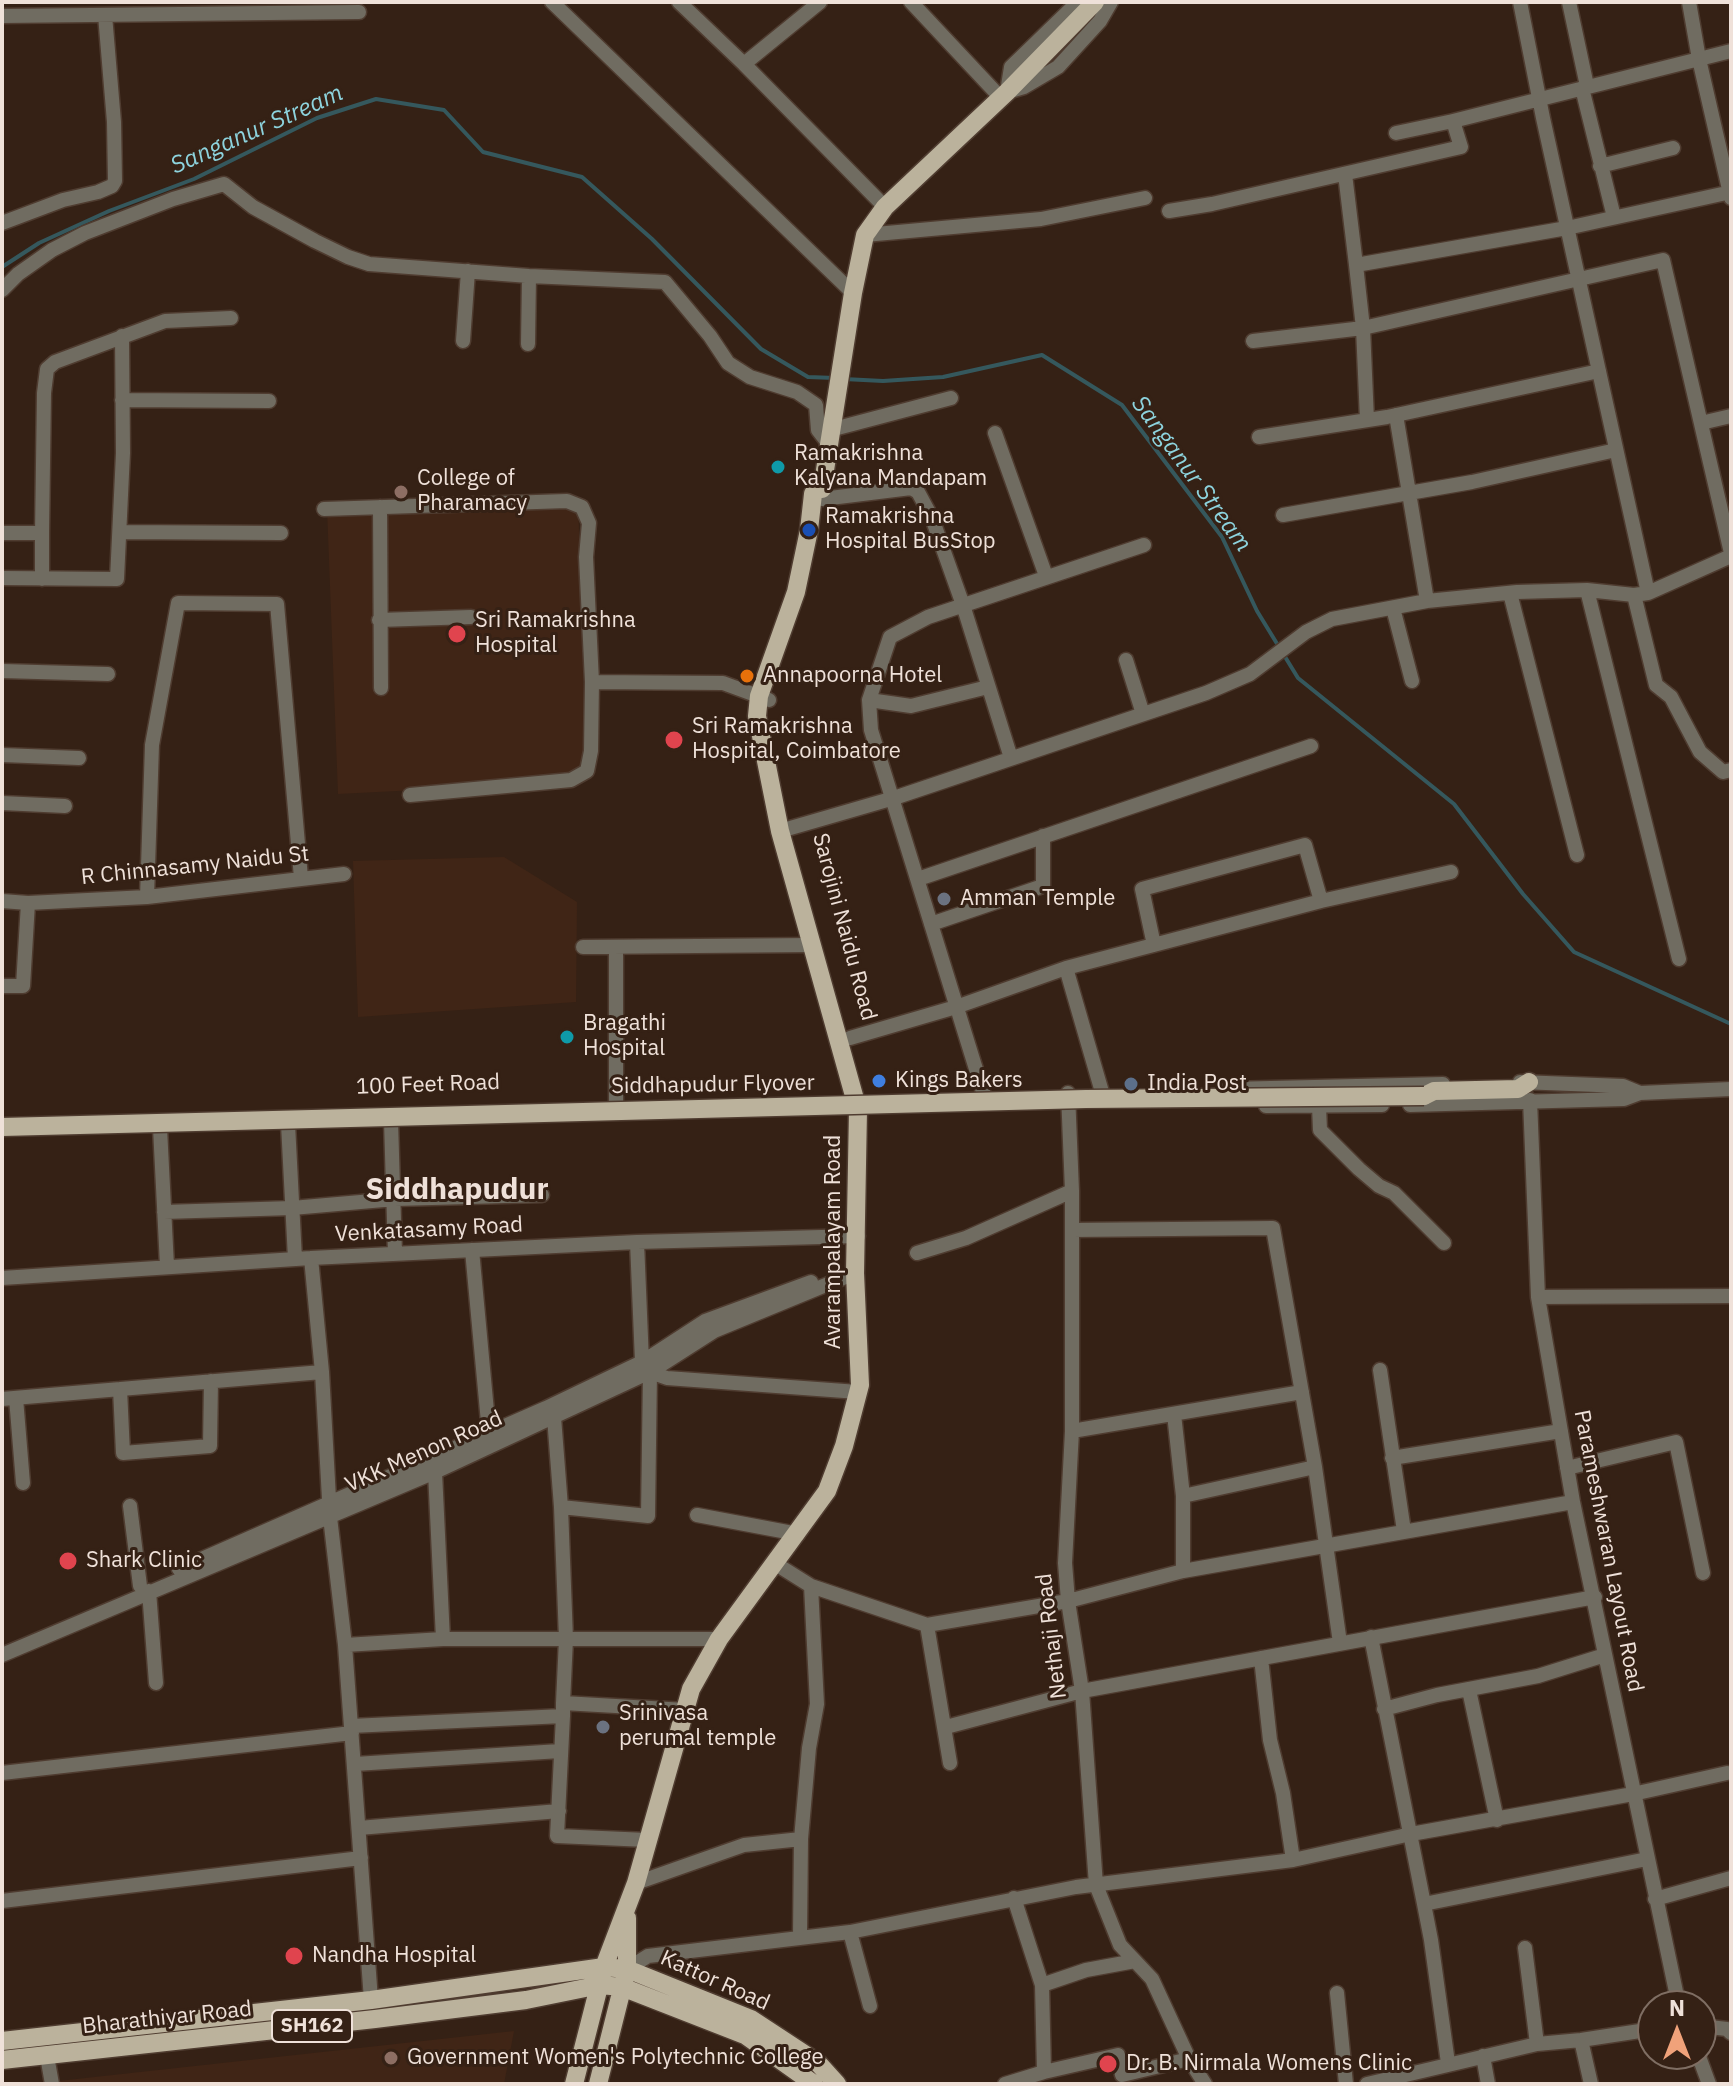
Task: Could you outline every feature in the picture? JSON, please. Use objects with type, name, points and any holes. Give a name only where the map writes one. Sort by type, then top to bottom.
[{"type":"main road","points":[[764,698],[807,593],[818,537],[822,479],[841,361],[865,235],[885,207],[1008,91],[1095,2]]},
{"type":"main road","points":[[786,829],[764,698],[790,614],[806,544],[813,494],[822,479]]},
{"type":"main road","name":"Avarampalayam Road","points":[[574,2084],[602,1976],[636,1883],[691,1689],[719,1639],[827,1491],[844,1446],[860,1385],[856,1270],[860,1102],[812,945],[786,829]]},
{"type":"main road","name":"Sarojini Naidu Road","points":[[786,829],[850,1038],[860,1102]]},
{"type":"main road","name":"Siddhapudur Flyover","points":[[2,1127],[1086,1099],[1424,1096],[1518,1089],[1529,1091]]},
{"type":"main road","name":"Siddhapudur Flyover","points":[[1468,1094],[1500,1103]]},
{"type":"main road","name":"100 Feet Road","points":[[2,1127],[616,1103],[860,1102]]},
{"type":"main road","name":"100 Feet Road","points":[[2,1127],[160,1128],[860,1102]]},
{"type":"main road","points":[[598,2084],[624,1978],[628,1907]]},
{"type":"main road","name":"Bharathiyar Road","points":[[2,2041],[602,1976]]},
{"type":"main road","name":"Bharathiyar Road","points":[[2,2060],[526,2000],[602,1976]]},
{"type":"main road","name":"Kattor Road","points":[[602,1976],[624,1978],[745,2035],[827,2083]]},
{"type":"street","points":[[552,2],[853,293]]},
{"type":"street","points":[[679,2],[885,207]]},
{"type":"street","points":[[744,64],[820,2]]},
{"type":"street","points":[[911,2],[1008,91]]},
{"type":"street","points":[[1008,91],[1011,67],[1078,2]]},
{"type":"street","points":[[1008,91],[1024,87],[1058,67],[1100,21],[1111,2]]},
{"type":"street","points":[[1569,2],[1600,166],[1614,217]]},
{"type":"street","points":[[1356,265],[1567,228],[1731,194],[1699,59],[1689,2]]},
{"type":"street","points":[[1524,3],[1539,98],[1616,450],[1656,685],[1671,697],[1700,752],[1723,772],[1731,770]]},
{"type":"street","points":[[2,16],[359,12]]},
{"type":"street","points":[[2,223],[63,200],[98,192],[112,186],[115,181],[114,122],[105,15]]},
{"type":"street","points":[[1396,133],[1731,51]]},
{"type":"street","points":[[1169,211],[1461,147],[1453,121]]},
{"type":"street","points":[[1715,131],[1731,127]]},
{"type":"street","points":[[1600,166],[1673,148]]},
{"type":"street","points":[[1345,174],[1363,328],[1367,420]]},
{"type":"street","points":[[2,290],[18,274],[52,250],[85,233],[173,199],[224,184],[253,207],[348,257],[369,264],[665,282],[728,363],[750,377],[797,392],[816,405],[818,430],[830,432],[951,398]]},
{"type":"street","points":[[865,235],[1041,219],[1145,198]]},
{"type":"street","points":[[786,829],[894,798],[1206,693],[1250,674],[1306,632],[1332,619],[1427,601],[1510,593],[1587,590],[1641,594],[1731,555],[1663,260],[1363,328],[1253,341]]},
{"type":"street","points":[[463,341],[468,271]]},
{"type":"street","points":[[528,344],[529,276]]},
{"type":"street","points":[[42,579],[44,393],[47,369],[55,362],[165,321],[231,318]]},
{"type":"street","points":[[2,578],[117,579],[122,336]]},
{"type":"street","points":[[1259,437],[1396,415],[1599,371]]},
{"type":"street","points":[[122,400],[269,401]]},
{"type":"street","points":[[1396,415],[1427,601]]},
{"type":"street","points":[[1701,423],[1731,416]]},
{"type":"street","points":[[995,433],[1046,576]]},
{"type":"street","points":[[1283,515],[1409,494],[1616,450]]},
{"type":"street","points":[[822,499],[911,488],[918,492],[932,518],[963,605],[1011,758]]},
{"type":"street","points":[[324,509],[567,501],[582,507],[589,523],[586,557],[592,682],[591,751],[587,771],[571,780],[410,795]]},
{"type":"street","points":[[380,507],[381,688]]},
{"type":"street","points":[[120,532],[281,533]]},
{"type":"street","points":[[2,533],[42,533]]},
{"type":"street","points":[[984,1095],[871,730],[869,700],[890,637],[928,617],[1144,545]]},
{"type":"street","points":[[1587,590],[1679,959]]},
{"type":"street","points":[[1510,593],[1577,855]]},
{"type":"street","points":[[147,897],[152,745],[178,603],[277,604],[301,878]]},
{"type":"street","points":[[1393,608],[1412,681]]},
{"type":"street","points":[[379,620],[471,617]]},
{"type":"street","points":[[1126,660],[1143,714]]},
{"type":"street","points":[[2,671],[108,674]]},
{"type":"street","points":[[592,682],[723,683],[764,698]]},
{"type":"street","points":[[869,700],[911,706],[988,687]]},
{"type":"street","points":[[918,879],[1311,746]]},
{"type":"street","points":[[2,755],[79,758]]},
{"type":"street","points":[[2,803],[65,806]]},
{"type":"street","points":[[931,924],[1043,886],[1043,836]]},
{"type":"street","points":[[1154,945],[1142,889],[1305,845],[1321,901]]},
{"type":"street","points":[[850,1038],[956,1007],[1066,968],[1321,901],[1451,872]]},
{"type":"street","name":"R Chinnasamy Naidu St","points":[[2,901],[28,903],[147,897],[344,874]]},
{"type":"street","points":[[2,986],[23,986],[28,903]]},
{"type":"street","points":[[583,947],[812,945]]},
{"type":"street","points":[[616,948],[616,1103]]},
{"type":"street","points":[[1066,968],[1102,1092]]},
{"type":"street","points":[[860,1102],[1068,1099],[1102,1092],[1529,1091],[1623,1086],[1640,1093],[1731,1089]]},
{"type":"street","points":[[860,1102],[984,1095],[1319,1106],[1500,1103],[1529,1091]]},
{"type":"street","name":"Parameshwaran Layout Road","points":[[1529,1091],[1538,1297],[1573,1502],[1675,1990]]},
{"type":"street","name":"Nethaji Road","points":[[1068,1099],[1072,1191],[1072,1431],[1065,1563],[1082,1691],[1096,1885],[1120,1945],[1152,1979],[1189,2059],[1205,2084]]},
{"type":"street","points":[[1319,1106],[1320,1130],[1359,1169],[1379,1186],[1394,1193],[1444,1243]]},
{"type":"street","points":[[391,1121],[395,1254]]},
{"type":"street","points":[[288,1124],[295,1259]]},
{"type":"street","points":[[160,1128],[167,1266]]},
{"type":"street","points":[[917,1253],[966,1238],[1072,1191]]},
{"type":"street","points":[[164,1212],[292,1208],[395,1199],[542,1195]]},
{"type":"street","points":[[1072,1230],[1273,1228],[1315,1467],[1340,1643]]},
{"type":"street","name":"Venkatasamy Road","points":[[2,1278],[472,1250],[858,1236]]},
{"type":"street","points":[[561,1507],[648,1516],[646,1367],[637,1242]]},
{"type":"street","points":[[472,1250],[489,1433]]},
{"type":"street","points":[[311,1258],[330,1510],[355,1764],[371,2000]]},
{"type":"street","name":"VKK Menon Road","points":[[2,1655],[145,1589],[554,1417],[714,1331],[856,1270]]},
{"type":"street","points":[[1538,1297],[1731,1296]]},
{"type":"street","points":[[646,1367],[667,1378],[858,1392]]},
{"type":"street","name":"VKK Menon Road","points":[[433,1466],[489,1433],[646,1367]]},
{"type":"street","points":[[1380,1370],[1404,1531]]},
{"type":"street","points":[[23,1483],[9,1398],[322,1372]]},
{"type":"street","points":[[120,1389],[123,1453],[210,1446],[211,1381]]},
{"type":"street","points":[[1072,1431],[1302,1392]]},
{"type":"street","points":[[1174,1414],[1183,1496],[1183,1571]]},
{"type":"street","points":[[554,1417],[566,1639],[557,1836],[647,1840]]},
{"type":"street","points":[[1392,1458],[1561,1431]]},
{"type":"street","points":[[1567,1468],[1676,1442],[1703,1573]]},
{"type":"street","points":[[433,1466],[443,1639]]},
{"type":"street","points":[[1183,1496],[1315,1467]]},
{"type":"street","points":[[776,1564],[811,1586],[927,1625],[1068,1601],[1183,1571],[1573,1502]]},
{"type":"street","points":[[130,1506],[145,1589],[156,1683]]},
{"type":"street","points":[[697,1515],[798,1534]]},
{"type":"street","points":[[800,1936],[801,1839],[809,1748],[817,1704],[811,1586]]},
{"type":"street","name":"VKK Menon Road","points":[[2,1645],[145,1589]]},
{"type":"street","points":[[946,1727],[1082,1691],[1595,1597]]},
{"type":"street","points":[[927,1625],[950,1763]]},
{"type":"street","points":[[1371,1637],[1424,1904],[1448,2063]]},
{"type":"street","points":[[345,1645],[443,1639],[719,1639]]},
{"type":"street","points":[[1384,1709],[1437,1695],[1538,1676],[1605,1655]]},
{"type":"street","points":[[1261,1658],[1270,1740],[1283,1793],[1293,1860]]},
{"type":"street","points":[[1469,1690],[1497,1820]]},
{"type":"street","points":[[2,1773],[352,1730],[563,1710],[686,1710]]},
{"type":"street","points":[[355,1764],[560,1751]]},
{"type":"street","points":[[624,1978],[648,1956],[850,1932],[1014,1898],[1293,1860],[1727,1773]]},
{"type":"street","points":[[359,1828],[559,1811]]},
{"type":"street","points":[[636,1883],[744,1845],[801,1839]]},
{"type":"street","points":[[2,1901],[361,1858]]},
{"type":"street","points":[[1424,1904],[1647,1859]]},
{"type":"street","points":[[1655,1899],[1731,1878]]},
{"type":"street","points":[[1014,1898],[1042,1985],[1044,2072]]},
{"type":"street","points":[[850,1932],[870,2006]]},
{"type":"street","points":[[1525,1948],[1537,2044]]},
{"type":"street","points":[[1042,1985],[1086,1970],[1135,1961]]},
{"type":"street","points":[[1337,1993],[1346,2084]]},
{"type":"street","points":[[1367,2084],[1537,2044],[1637,2031]]},
{"type":"street","points":[[1581,2040],[1591,2084]]},
{"type":"street","points":[[1005,2084],[1118,2055],[1122,2075],[1189,2059]]},
{"type":"street","points":[[47,2056],[52,2084]]},
{"type":"street","points":[[1483,2056],[1488,2084]]},
{"type":"shaded area","name":"Sri Ramakrishna Hospital","points":[[578,500],[586,761],[567,775],[475,787],[338,794],[327,508]]},
{"type":"shaded area","points":[[504,857],[577,902],[576,1002],[358,1017],[353,861]]},
{"type":"shaded area","name":"Government Women's Polytechnic College","points":[[514,2031],[504,2084],[31,2084]]},
{"type":"waterway","name":"Sanganur Stream","points":[[2,267],[39,243],[109,211],[194,179],[317,118],[376,99],[444,110],[483,152],[582,177],[652,239],[761,349],[808,377],[835,378]]},
{"type":"waterway","name":"Sanganur Stream","points":[[844,379],[883,381],[943,377],[1042,355],[1122,405],[1222,537],[1257,611],[1298,678],[1454,804],[1523,894],[1574,952],[1731,1024]]},
{"type":"place","name":"Ramakrishna Kalyana Mandapam","points":[[778,467]]},
{"type":"place","name":"College of Pharamacy","points":[[401,492]]},
{"type":"place","name":"Ramakrishna Hospital BusStop","points":[[809,530]]},
{"type":"place","name":"Sri Ramakrishna Hospital","points":[[457,634]]},
{"type":"place","name":"Annapoorna Hotel","points":[[747,676]]},
{"type":"place","name":"Sri Ramakrishna Hospital, Coimbatore","points":[[674,740]]},
{"type":"place","name":"Amman Temple","points":[[944,899]]},
{"type":"place","name":"Bragathi Hospital","points":[[567,1037]]},
{"type":"place","name":"Kings Bakers","points":[[879,1081]]},
{"type":"place","name":"India Post","points":[[1131,1084]]},
{"type":"place","name":"Shark Clinic","points":[[68,1561]]},
{"type":"place","name":"Srinivasa perumal temple","points":[[603,1727]]},
{"type":"place","name":"Nandha Hospital","points":[[294,1956]]},
{"type":"place","name":"Government Women's Polytechnic College","points":[[391,2058]]},
{"type":"place","name":"Dr. B. Nirmala Womens Clinic","points":[[1108,2064]]},
{"type":"district","name":"Siddhapudur","points":[[457,1190]]}]
